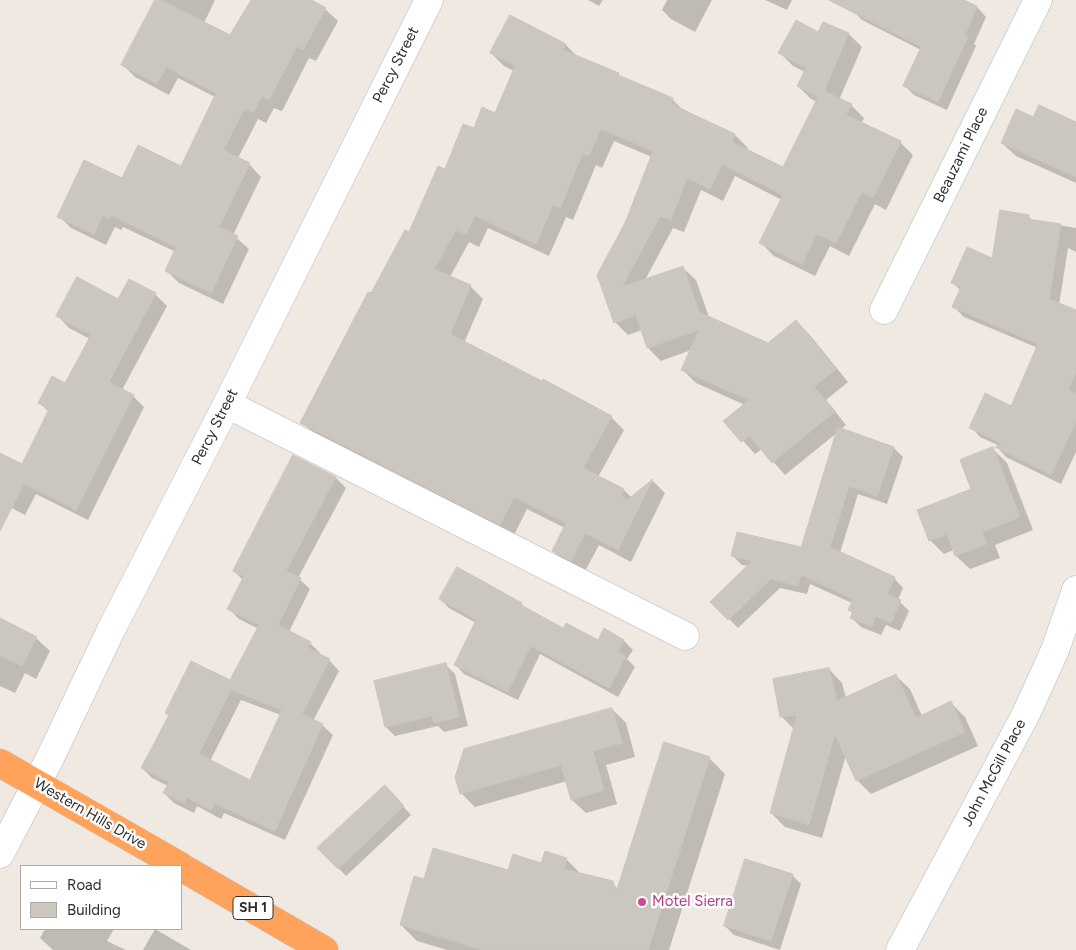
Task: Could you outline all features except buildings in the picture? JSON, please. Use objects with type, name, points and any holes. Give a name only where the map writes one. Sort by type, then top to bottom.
[{"type":"highway","name":"Western Hills Drive","points":[[0,763],[178,865]]},
{"type":"highway","name":"Western Hills Drive","points":[[182,868],[324,950]]},
{"type":"street","name":"Percy Street","points":[[0,854],[50,758],[112,630],[429,0]]},
{"type":"street","name":"Beauzami Place","points":[[884,310],[1038,0]]},
{"type":"street","points":[[227,404],[685,636]]},
{"type":"street","name":"John McGill Place","points":[[900,950],[1026,714],[1055,650],[1076,590]]},
{"type":"place","name":"Motel Sierra","points":[[642,902]]}]
